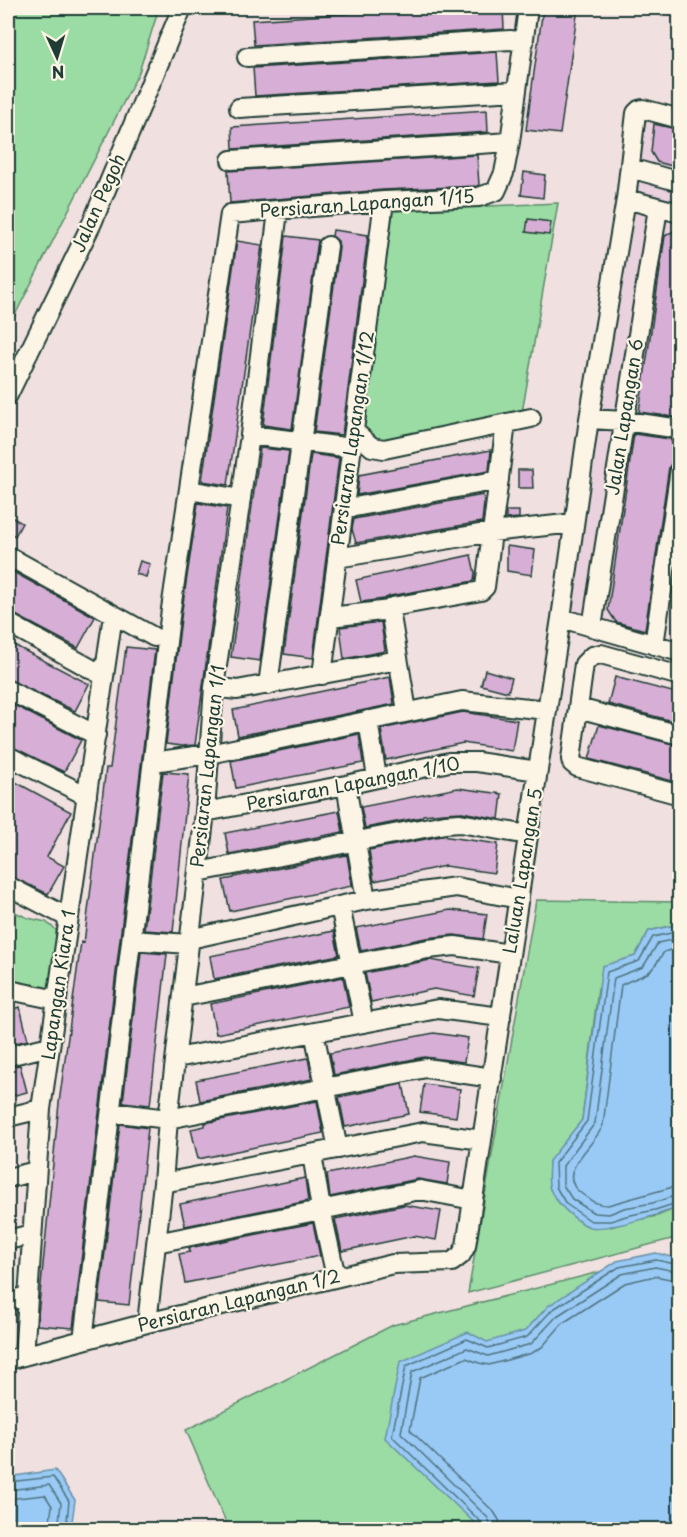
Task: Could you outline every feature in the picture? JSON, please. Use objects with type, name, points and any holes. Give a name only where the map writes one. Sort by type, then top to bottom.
[{"type":"street","name":"Jalan Pegoh","points":[[8,395],[92,223],[182,8]]},
{"type":"street","name":"Persiaran Lapangan 1/15","points":[[189,490],[230,214],[384,201],[479,197],[496,191],[504,173],[510,142],[528,8]]},
{"type":"street","points":[[247,57],[510,39],[524,42]]},
{"type":"street","points":[[239,108],[517,91]]},
{"type":"street","name":"Laluan Lapangan 5","points":[[466,1246],[589,419],[626,199],[636,113],[643,109],[680,119]]},
{"type":"street","points":[[231,160],[510,142]]},
{"type":"street","points":[[630,168],[680,182]]},
{"type":"street","points":[[626,199],[680,213]]},
{"type":"street","name":"Persiaran Lapangan 1/12","points":[[322,675],[384,201]]},
{"type":"street","name":"Jalan Lapangan 6","points":[[592,627],[658,208]]},
{"type":"street","name":"Persiaran Lapangan 1/1","points":[[147,1323],[168,1119],[198,872],[214,687],[250,435],[278,211]]},
{"type":"street","points":[[268,685],[328,246]]},
{"type":"street","points":[[250,435],[300,441],[353,440],[384,449],[531,418]]},
{"type":"street","points":[[589,419],[625,421],[680,429]]},
{"type":"street","points":[[330,617],[390,610],[392,607],[481,591],[485,587],[506,423]]},
{"type":"street","points":[[654,645],[680,469]]},
{"type":"street","points":[[344,509],[499,480]]},
{"type":"street","points":[[83,1340],[171,609],[189,490],[241,499]]},
{"type":"street","points":[[337,558],[492,532],[574,523]]},
{"type":"street","points":[[8,556],[154,638]]},
{"type":"street","points":[[390,610],[407,711]]},
{"type":"street","name":"Lapangan Kiara 1","points":[[16,1358],[28,1296],[41,1109],[113,615]]},
{"type":"street","points":[[561,618],[680,652]]},
{"type":"street","points":[[8,623],[104,676]]},
{"type":"street","points":[[680,676],[601,654],[592,656],[584,664],[572,763],[577,767],[680,795]]},
{"type":"street","points":[[214,687],[237,690],[398,660]]},
{"type":"street","points":[[8,690],[96,735]]},
{"type":"street","points":[[153,762],[209,754],[462,701],[547,710]]},
{"type":"street","points":[[578,708],[680,735]]},
{"type":"street","points":[[368,720],[377,778]]},
{"type":"street","points":[[8,756],[87,796]]},
{"type":"street","name":"Persiaran Lapangan 1/10","points":[[204,812],[346,785],[449,762],[477,762],[538,771]]},
{"type":"street","points":[[346,785],[366,900]]},
{"type":"street","points":[[198,872],[445,824],[460,823],[528,835]]},
{"type":"street","points":[[8,886],[69,918]]},
{"type":"street","points":[[131,940],[190,942],[366,900],[456,887],[519,899]]},
{"type":"street","points":[[340,906],[364,1023]]},
{"type":"street","points":[[183,997],[428,949],[455,946],[510,954]]},
{"type":"street","points":[[8,992],[14,991],[57,1000]]},
{"type":"street","points":[[176,1058],[438,1009],[501,1017]]},
{"type":"street","points":[[314,1032],[338,1149]]},
{"type":"street","points":[[8,1056],[50,1046]]},
{"type":"street","points":[[111,1112],[168,1119],[426,1068],[492,1078]]},
{"type":"street","points":[[8,1118],[41,1109]]},
{"type":"street","points":[[163,1183],[423,1132],[482,1140]]},
{"type":"street","points":[[312,1154],[336,1277]]},
{"type":"street","points":[[8,1178],[36,1171]]},
{"type":"street","points":[[156,1243],[420,1190],[473,1200]]},
{"type":"street","points":[[8,1240],[32,1234]]},
{"type":"street","name":"Persiaran Lapangan 1/2","points":[[16,1358],[147,1323],[393,1264],[452,1262],[461,1255],[466,1246]]},
{"type":"street","points":[[8,1301],[28,1296]]},
{"type":"shaded area","points":[[628,104],[679,118],[679,471],[654,641],[563,619]]},
{"type":"green space","points":[[8,8],[159,8],[139,72],[13,319],[8,318]]},
{"type":"green space","points":[[558,203],[522,413],[388,442],[369,437],[362,425],[393,210]]},
{"type":"green space","points":[[536,900],[679,902],[679,924],[649,931],[635,956],[598,989],[582,1120],[549,1162],[550,1189],[611,1227],[657,1216],[679,1207],[679,1237],[468,1293]]},
{"type":"green space","points":[[8,909],[28,918],[46,922],[56,930],[58,940],[53,992],[8,987]]},
{"type":"green space","points":[[642,1261],[679,1529],[229,1529],[186,1430],[393,1325]]},
{"type":"water","points":[[679,924],[679,1207],[609,1227],[590,1227],[573,1217],[561,1206],[553,1194],[549,1183],[549,1161],[582,1120],[602,966],[635,956],[649,931]]},
{"type":"water","points":[[656,1253],[679,1259],[679,1529],[481,1529],[385,1438],[400,1362],[468,1332],[487,1342],[525,1331],[548,1306],[617,1261]]},
{"type":"water","points":[[55,1470],[75,1500],[71,1529],[8,1529],[8,1477]]},
{"type":"building","points":[[431,8],[503,8],[504,29],[254,45],[252,20]]},
{"type":"building","points":[[543,8],[578,8],[560,134],[526,130]]},
{"type":"building","points":[[497,52],[499,81],[255,96],[253,68]]},
{"type":"building","points":[[487,110],[488,132],[233,149],[232,127]]},
{"type":"building","points":[[654,124],[680,130],[680,168],[657,162],[651,152]]},
{"type":"building","points":[[477,155],[479,185],[477,186],[383,190],[230,203],[228,171]]},
{"type":"building","points":[[524,172],[545,175],[543,198],[521,195]]},
{"type":"building","points":[[528,219],[551,222],[549,235],[526,232]]},
{"type":"building","points":[[680,227],[680,418],[639,412],[665,236]]},
{"type":"building","points":[[333,230],[368,235],[342,435],[314,432],[339,248],[338,241],[332,236]]},
{"type":"building","points":[[286,236],[318,240],[292,429],[263,425]]},
{"type":"building","points":[[237,241],[262,245],[228,485],[202,481]]},
{"type":"building","points":[[634,434],[670,439],[676,448],[675,459],[669,467],[645,630],[616,622],[608,610]]},
{"type":"building","points":[[260,448],[289,451],[260,661],[231,657]]},
{"type":"building","points":[[491,450],[489,471],[357,495],[359,475]]},
{"type":"building","points":[[311,454],[339,458],[313,658],[284,654]]},
{"type":"building","points":[[518,470],[532,470],[533,488],[518,488]]},
{"type":"building","points":[[483,495],[482,522],[356,543],[352,529],[354,519]]},
{"type":"building","points":[[198,503],[227,508],[195,745],[182,746],[166,744]]},
{"type":"building","points":[[506,511],[519,511],[519,518],[506,519]]},
{"type":"building","points":[[8,515],[22,523],[15,536],[8,532]]},
{"type":"building","points":[[507,546],[535,550],[532,575],[507,571]]},
{"type":"building","points":[[471,555],[475,573],[474,581],[361,602],[356,580]]},
{"type":"building","points":[[140,561],[150,564],[146,577],[136,574]]},
{"type":"building","points":[[8,569],[95,617],[78,648],[8,611]]},
{"type":"building","points":[[381,622],[385,651],[344,659],[340,627]]},
{"type":"building","points":[[8,642],[89,684],[75,711],[8,679]]},
{"type":"building","points":[[126,647],[155,650],[73,1328],[37,1325],[59,1103],[81,942],[84,943],[106,768],[110,768]]},
{"type":"building","points":[[485,670],[512,678],[508,692],[481,685]]},
{"type":"building","points":[[390,677],[394,704],[238,736],[233,710]]},
{"type":"building","points":[[615,677],[680,694],[680,723],[608,704]]},
{"type":"building","points":[[8,702],[81,740],[64,772],[8,745]]},
{"type":"building","points":[[463,712],[517,720],[512,751],[463,743],[386,760],[381,729]]},
{"type":"building","points":[[599,725],[680,746],[680,783],[589,759]]},
{"type":"building","points":[[359,734],[363,763],[236,788],[231,761]]},
{"type":"building","points":[[163,772],[189,774],[173,932],[144,930]]},
{"type":"building","points":[[8,778],[71,812],[47,857],[64,866],[48,894],[8,875]]},
{"type":"building","points":[[458,788],[502,794],[499,819],[462,812],[444,813],[423,815],[365,828],[361,807]]},
{"type":"building","points":[[339,811],[343,832],[229,854],[225,833]]},
{"type":"building","points":[[441,836],[498,844],[494,873],[445,866],[374,881],[369,850]]},
{"type":"building","points":[[347,855],[352,886],[230,911],[223,880]]},
{"type":"building","points":[[450,910],[487,914],[483,939],[454,935],[361,951],[356,928]]},
{"type":"building","points":[[334,931],[339,955],[214,979],[210,956]]},
{"type":"building","points":[[141,952],[167,954],[150,1105],[123,1102]]},
{"type":"building","points":[[430,960],[479,968],[474,996],[434,989],[371,1002],[365,973]]},
{"type":"building","points":[[343,977],[349,1007],[216,1034],[210,1004]]},
{"type":"building","points":[[20,1007],[28,1040],[8,1045],[8,1010]]},
{"type":"building","points":[[434,1033],[468,1038],[464,1062],[424,1057],[334,1075],[330,1053]]},
{"type":"building","points":[[308,1058],[312,1079],[200,1101],[196,1080]]},
{"type":"building","points":[[20,1065],[27,1092],[8,1097],[8,1067]]},
{"type":"building","points":[[403,1084],[409,1114],[345,1127],[339,1097]]},
{"type":"building","points":[[424,1084],[460,1089],[456,1117],[420,1112]]},
{"type":"building","points":[[317,1101],[323,1133],[198,1159],[191,1129],[205,1126],[205,1123]]},
{"type":"building","points":[[120,1124],[148,1128],[129,1305],[99,1302]]},
{"type":"building","points":[[414,1156],[450,1162],[447,1184],[418,1179],[330,1197],[327,1174]]},
{"type":"building","points":[[305,1178],[308,1201],[185,1226],[180,1204]]},
{"type":"building","points":[[404,1205],[441,1211],[436,1240],[414,1236],[342,1251],[335,1219]]},
{"type":"building","points":[[313,1223],[320,1256],[185,1283],[179,1254],[190,1252],[189,1248]]}]
